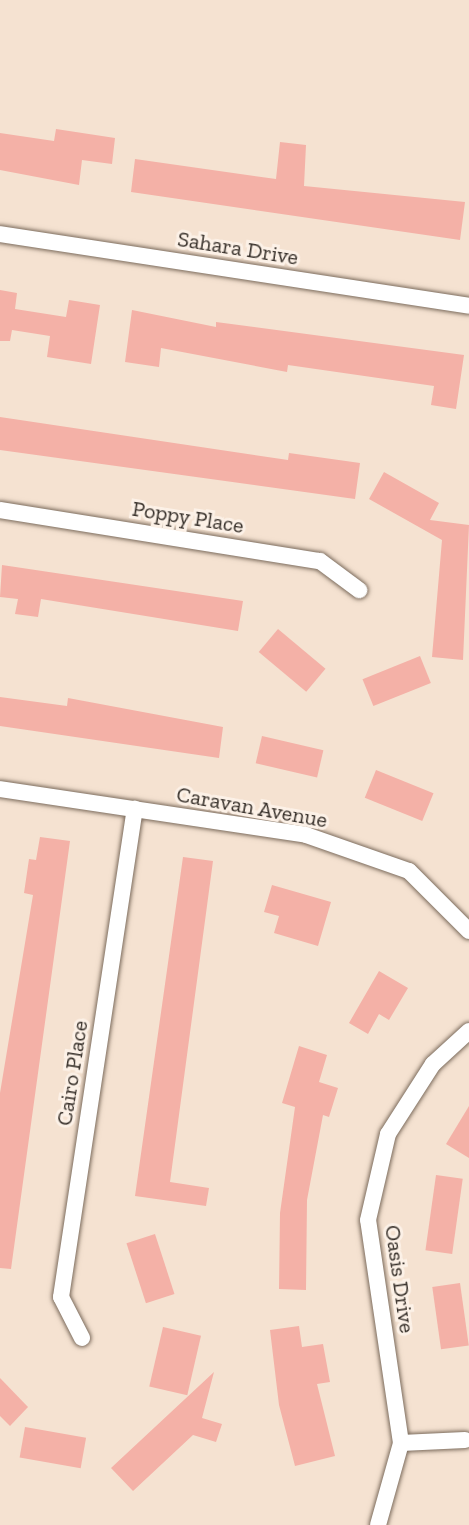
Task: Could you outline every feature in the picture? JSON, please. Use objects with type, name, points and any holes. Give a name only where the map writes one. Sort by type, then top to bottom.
[{"type":"street","name":"Sahara Drive","points":[[0,234],[469,306]]},
{"type":"street","name":"Poppy Place","points":[[0,510],[320,561],[359,590]]},
{"type":"street","name":"Caravan Avenue","points":[[0,789],[306,835],[409,871],[469,931]]},
{"type":"street","name":"Cairo Place","points":[[82,1338],[61,1296],[135,809]]},
{"type":"street","name":"Oasis Drive","points":[[378,1525],[401,1443],[368,1220],[388,1134],[433,1064],[469,1031]]},
{"type":"street","points":[[401,1443],[465,1440]]},
{"type":"building","points":[[56,129],[115,138],[112,164],[82,160],[79,185],[0,170],[0,133],[54,141]]},
{"type":"building","points":[[280,142],[306,145],[304,186],[465,202],[460,240],[131,192],[135,159],[276,179]]},
{"type":"building","points":[[0,290],[17,293],[15,309],[66,317],[69,300],[100,305],[91,364],[47,357],[50,336],[12,330],[10,341],[0,341]]},
{"type":"building","points":[[132,310],[216,327],[216,322],[464,355],[456,409],[431,405],[434,386],[288,365],[287,372],[161,348],[159,367],[125,362]]},
{"type":"building","points":[[0,417],[288,460],[289,453],[360,463],[355,499],[0,450]]},
{"type":"building","points":[[384,472],[439,503],[430,520],[469,525],[463,660],[432,657],[442,540],[369,499]]},
{"type":"building","points":[[2,565],[243,601],[238,631],[41,599],[38,617],[15,614],[18,599],[0,597]]},
{"type":"building","points":[[278,629],[325,669],[306,692],[259,652]]},
{"type":"building","points":[[420,656],[431,683],[373,706],[363,679]]},
{"type":"building","points":[[0,697],[67,706],[68,698],[223,727],[219,758],[0,726]]},
{"type":"building","points":[[262,736],[323,750],[317,777],[256,763]]},
{"type":"building","points":[[376,770],[433,793],[422,821],[365,798]]},
{"type":"building","points":[[40,837],[70,841],[11,1269],[0,1268],[0,1093],[33,895],[24,893],[29,859],[36,860]]},
{"type":"building","points":[[183,857],[213,861],[170,1182],[209,1188],[206,1206],[135,1196]]},
{"type":"building","points":[[272,885],[331,902],[318,946],[274,933],[279,916],[264,912]]},
{"type":"building","points":[[379,971],[408,988],[389,1020],[379,1014],[368,1034],[349,1023]]},
{"type":"building","points":[[299,1046],[327,1055],[319,1082],[338,1088],[329,1117],[323,1115],[307,1200],[306,1290],[279,1289],[280,1213],[295,1107],[282,1103]]},
{"type":"building","points":[[469,1106],[469,1158],[446,1144]]},
{"type":"building","points":[[436,1175],[463,1179],[452,1254],[425,1250]]},
{"type":"building","points":[[155,1234],[174,1294],[146,1303],[126,1243]]},
{"type":"building","points":[[460,1283],[469,1345],[441,1349],[432,1287]]},
{"type":"building","points":[[299,1326],[302,1347],[323,1344],[330,1382],[317,1384],[335,1456],[295,1466],[279,1405],[270,1330]]},
{"type":"building","points":[[163,1327],[201,1336],[187,1395],[149,1386]]},
{"type":"building","points":[[214,1372],[202,1418],[222,1424],[216,1442],[193,1435],[133,1491],[111,1468]]},
{"type":"building","points":[[0,1378],[28,1407],[10,1426],[0,1416]]},
{"type":"building","points":[[25,1427],[86,1438],[81,1468],[20,1458]]}]
